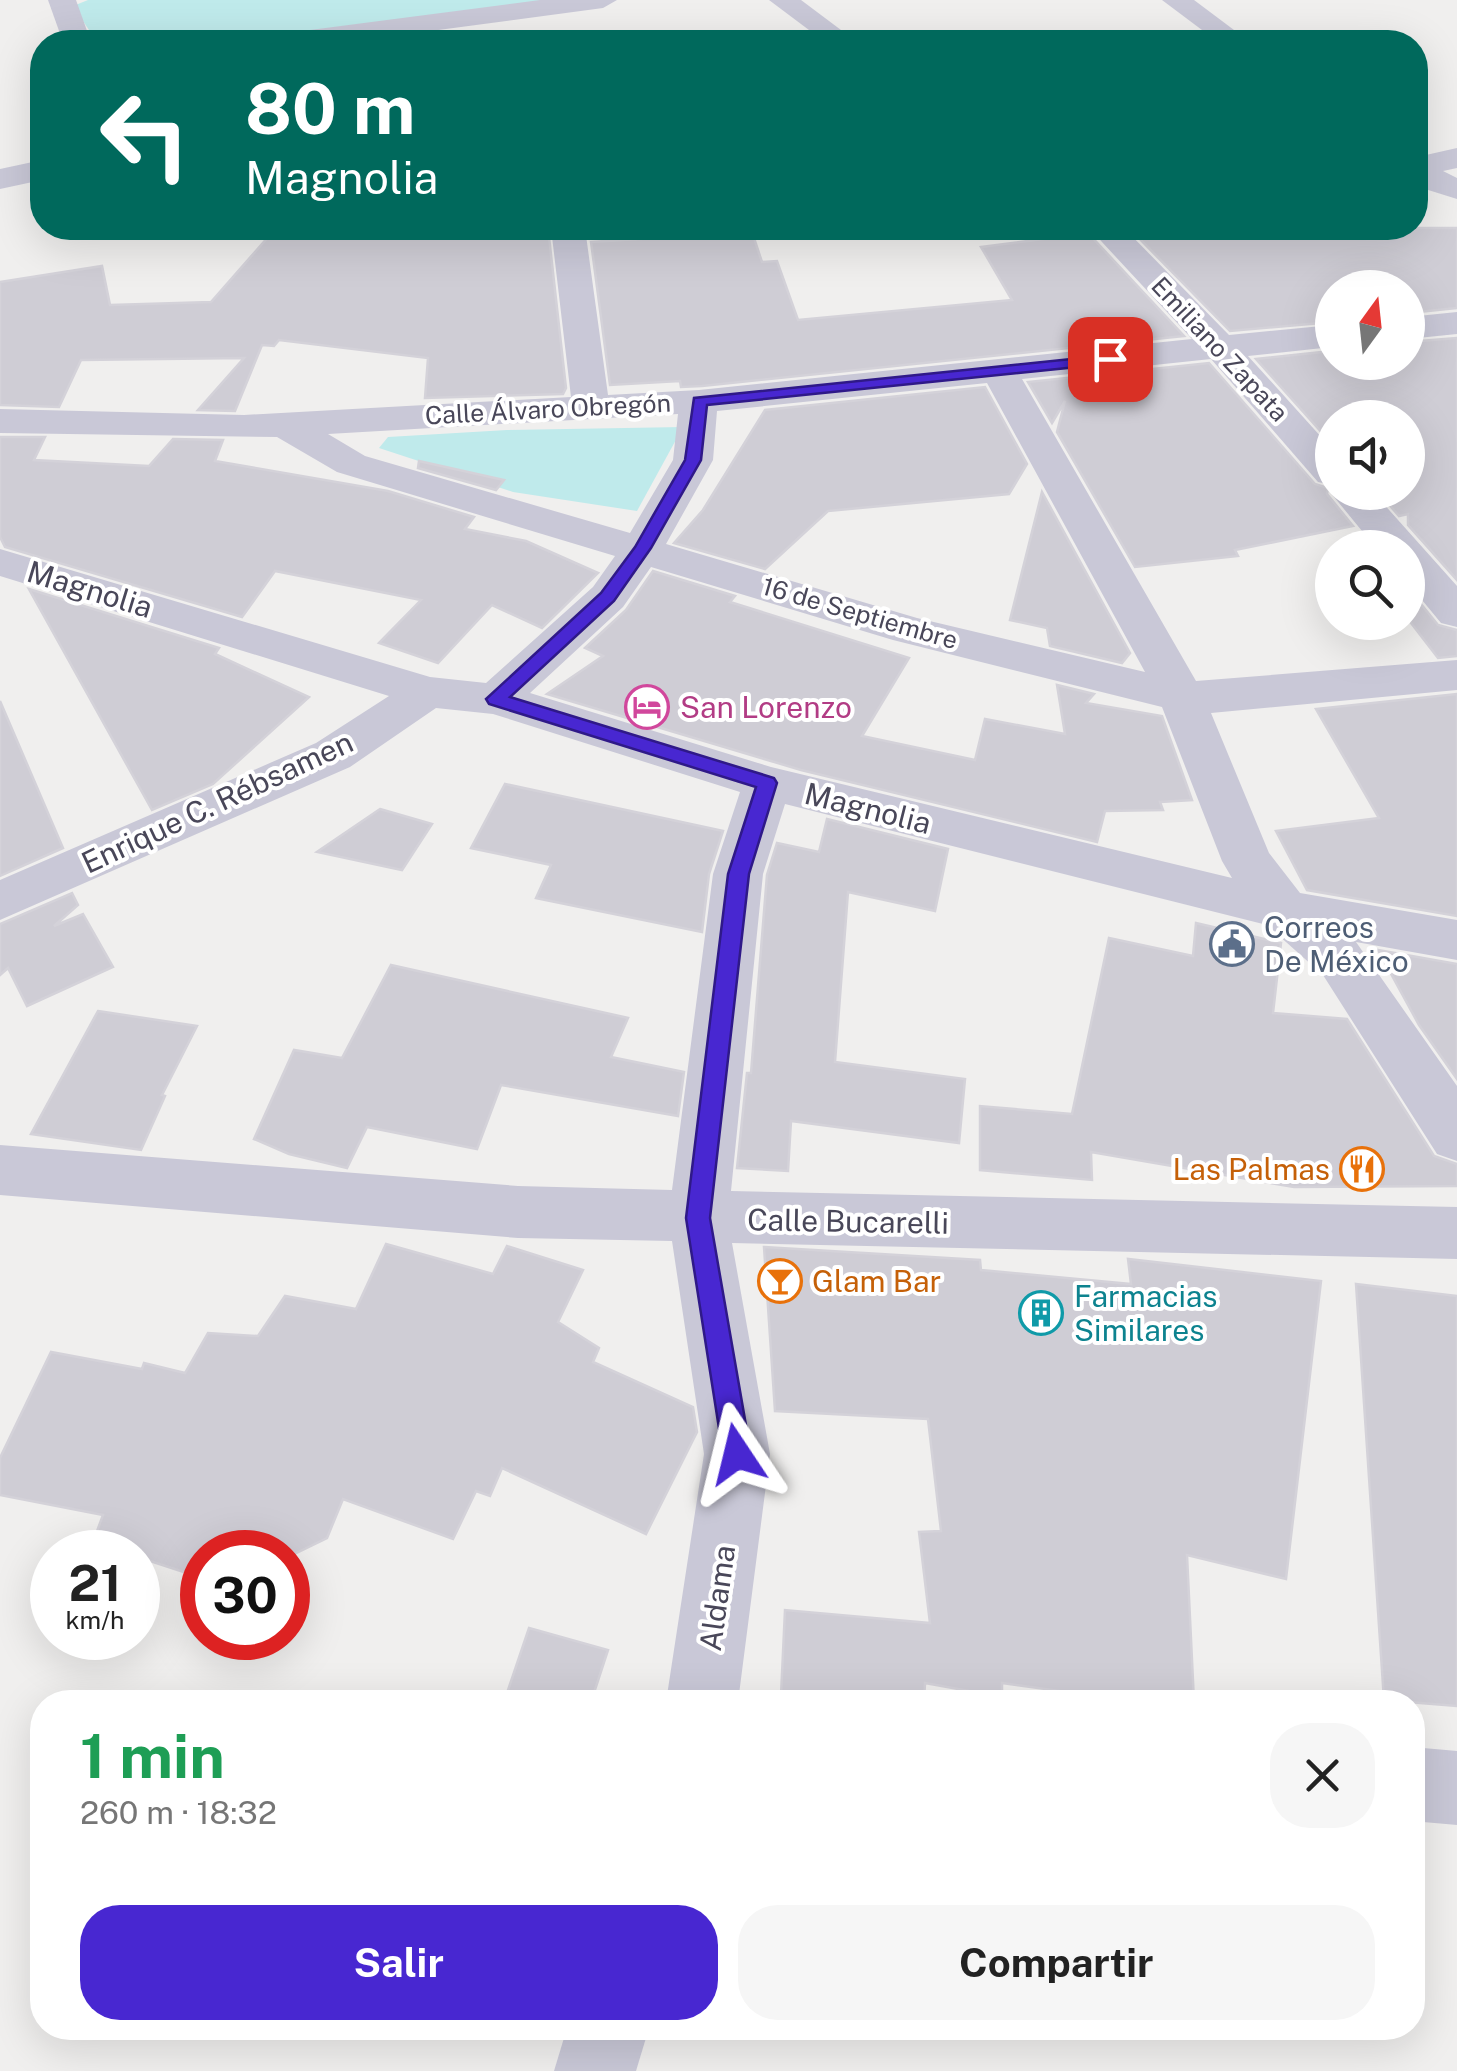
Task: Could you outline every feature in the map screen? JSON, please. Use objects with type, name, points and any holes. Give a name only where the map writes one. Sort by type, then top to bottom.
[{"type":"street","points":[[62,0],[73,30]]},
{"type":"street","points":[[378,30],[604,0]]},
{"type":"street","points":[[783,0],[825,30]]},
{"type":"street","points":[[1176,0],[1219,30]]},
{"type":"street","points":[[0,178],[30,172]]},
{"type":"street","points":[[570,240],[592,407]]},
{"type":"street","name":"Emiliano Zapata","points":[[1118,240],[1222,348],[1315,454]]},
{"type":"street","points":[[1425,326],[1457,323]]},
{"type":"street","name":"Calle Álvaro Obregón","points":[[0,421],[283,424],[700,401],[1315,338]]},
{"type":"street","points":[[999,371],[1181,696],[1247,861],[1284,910],[1342,961],[1457,1137]]},
{"type":"street","points":[[496,699],[608,597],[643,548],[693,460],[700,401]]},
{"type":"street","name":"16 de Septiembre","points":[[283,424],[352,464],[909,630],[1181,696],[1216,698],[1457,676]]},
{"type":"street","points":[[1366,510],[1383,530]]},
{"type":"street","name":"Magnolia","points":[[0,562],[428,692],[496,699],[767,783],[1284,910],[1457,940]]},
{"type":"street","points":[[1425,577],[1457,613]]},
{"type":"street","name":"Enrique C. Rébsamen","points":[[0,901],[333,755],[428,692]]},
{"type":"street","name":"Aldama","points":[[704,1690],[737,1454],[698,1218],[738,874],[767,783]]},
{"type":"street","name":"Calle Bucarelli","points":[[0,1170],[518,1212],[1457,1233]]},
{"type":"street","points":[[1425,1785],[1457,1788]]},
{"type":"street","points":[[596,2071],[605,2040]]},
{"type":"shaded area","points":[[88,0],[555,0],[329,30],[89,30],[73,6]]},
{"type":"shaded area","points":[[683,427],[637,511],[513,492],[379,448],[388,437]]},
{"type":"building","points":[[1428,228],[1457,228],[1457,308],[1425,311],[1425,270],[1315,270],[1315,324],[1230,331],[1141,240],[1428,240]]},
{"type":"building","points":[[265,240],[549,240],[566,388],[563,394],[425,398],[428,358],[279,340],[274,346],[262,345],[235,411],[198,410],[244,358],[81,360],[59,407],[0,405],[0,282],[102,266],[110,305],[211,302]]},
{"type":"building","points":[[755,240],[762,262],[777,261],[798,320],[1012,300],[981,247],[1034,240],[1095,240],[1184,336],[702,386],[681,387],[680,381],[610,385],[591,242]]},
{"type":"building","points":[[1457,338],[1457,580],[1425,544],[1425,530],[1412,530],[1408,514],[1399,516],[1394,510],[1425,510],[1425,400],[1315,400],[1315,425],[1256,359],[1315,353],[1315,380],[1425,380],[1425,341]]},
{"type":"building","points":[[1209,363],[1315,484],[1315,510],[1340,510],[1353,526],[1315,530],[1315,534],[1235,550],[1238,556],[1135,567],[1057,432],[1065,401],[1052,423],[1028,382]]},
{"type":"building","points":[[985,387],[1027,464],[1009,494],[828,511],[765,569],[674,543],[703,510],[765,410]]},
{"type":"building","points":[[0,437],[45,437],[34,460],[149,466],[173,439],[223,440],[215,461],[388,491],[474,517],[465,529],[526,541],[598,573],[542,628],[492,605],[438,663],[379,643],[421,600],[275,571],[242,617],[5,547],[0,537]]},
{"type":"building","points":[[419,461],[504,480],[496,490],[418,468]]},
{"type":"building","points":[[1042,492],[1130,653],[1122,663],[1050,646],[1047,628],[1010,620]]},
{"type":"building","points":[[653,571],[735,596],[730,602],[909,658],[862,736],[975,760],[985,719],[1065,734],[1057,685],[1094,694],[1086,703],[1162,716],[1192,800],[1160,802],[1163,810],[1105,811],[1097,842],[801,770],[547,694],[603,656],[585,648],[626,610]]},
{"type":"building","points":[[29,589],[219,648],[215,654],[309,697],[213,784],[152,810]]},
{"type":"building","points":[[1425,609],[1438,625],[1457,630],[1457,656],[1438,658],[1424,640]]},
{"type":"building","points":[[1457,694],[1457,916],[1307,890],[1276,831],[1379,818],[1316,709]]},
{"type":"building","points":[[0,701],[63,848],[0,876]]},
{"type":"building","points":[[505,784],[723,831],[709,874],[702,932],[536,898],[551,865],[471,848]]},
{"type":"building","points":[[380,809],[432,824],[402,870],[317,852]]},
{"type":"building","points":[[827,819],[948,849],[935,911],[848,892],[835,1062],[965,1079],[959,1143],[791,1121],[788,1171],[737,1168],[747,1073],[751,1073],[767,875],[777,843],[819,852]]},
{"type":"building","points":[[72,893],[78,905],[54,926],[83,914],[113,967],[27,1006],[8,968],[0,975],[0,924]]},
{"type":"building","points":[[1196,923],[1281,943],[1273,1013],[1347,1019],[1434,1156],[1457,1164],[1457,1186],[1294,1187],[1091,1152],[1092,1180],[980,1170],[980,1106],[1072,1114],[1109,938],[1193,956]]},
{"type":"building","points":[[1378,950],[1457,964],[1457,1079],[1419,1025]]},
{"type":"building","points":[[391,965],[628,1018],[611,1057],[684,1072],[678,1116],[501,1085],[477,1149],[367,1127],[347,1168],[289,1154],[254,1139],[294,1050],[342,1058]]},
{"type":"building","points":[[98,1011],[197,1026],[162,1095],[165,1096],[141,1150],[31,1134]]},
{"type":"building","points":[[386,1244],[493,1274],[507,1246],[583,1270],[558,1322],[599,1348],[593,1362],[693,1407],[697,1432],[646,1534],[502,1468],[490,1496],[476,1491],[453,1539],[343,1499],[327,1538],[310,1546],[310,1530],[180,1530],[180,1571],[160,1564],[160,1530],[97,1530],[103,1515],[0,1495],[0,1458],[51,1352],[142,1369],[144,1363],[185,1373],[208,1333],[258,1336],[285,1296],[356,1309]]},
{"type":"building","points":[[764,1247],[980,1260],[981,1270],[1131,1284],[1128,1259],[1321,1281],[1286,1579],[1187,1555],[1193,1690],[1053,1690],[1002,1683],[1002,1690],[964,1690],[925,1683],[925,1690],[781,1690],[785,1610],[930,1623],[919,1532],[941,1531],[928,1419],[775,1411]]},
{"type":"building","points":[[1356,1284],[1457,1296],[1457,1706],[1425,1703],[1425,1690],[1383,1690]]},
{"type":"building","points":[[529,1628],[608,1650],[595,1690],[508,1690]]},
{"type":"place","name":"San Lorenzo","points":[[647,707]]},
{"type":"place","name":"Correos De México","points":[[1232,944]]},
{"type":"place","name":"Las Palmas","points":[[1362,1169]]},
{"type":"place","name":"Glam Bar","points":[[780,1281]]},
{"type":"place","name":"Farmacias Similares","points":[[1041,1313]]},
{"type":"route","points":[[737,1454],[698,1218],[738,874],[767,783],[496,699],[608,597],[643,548],[693,460],[700,401],[1110,359]]}]
